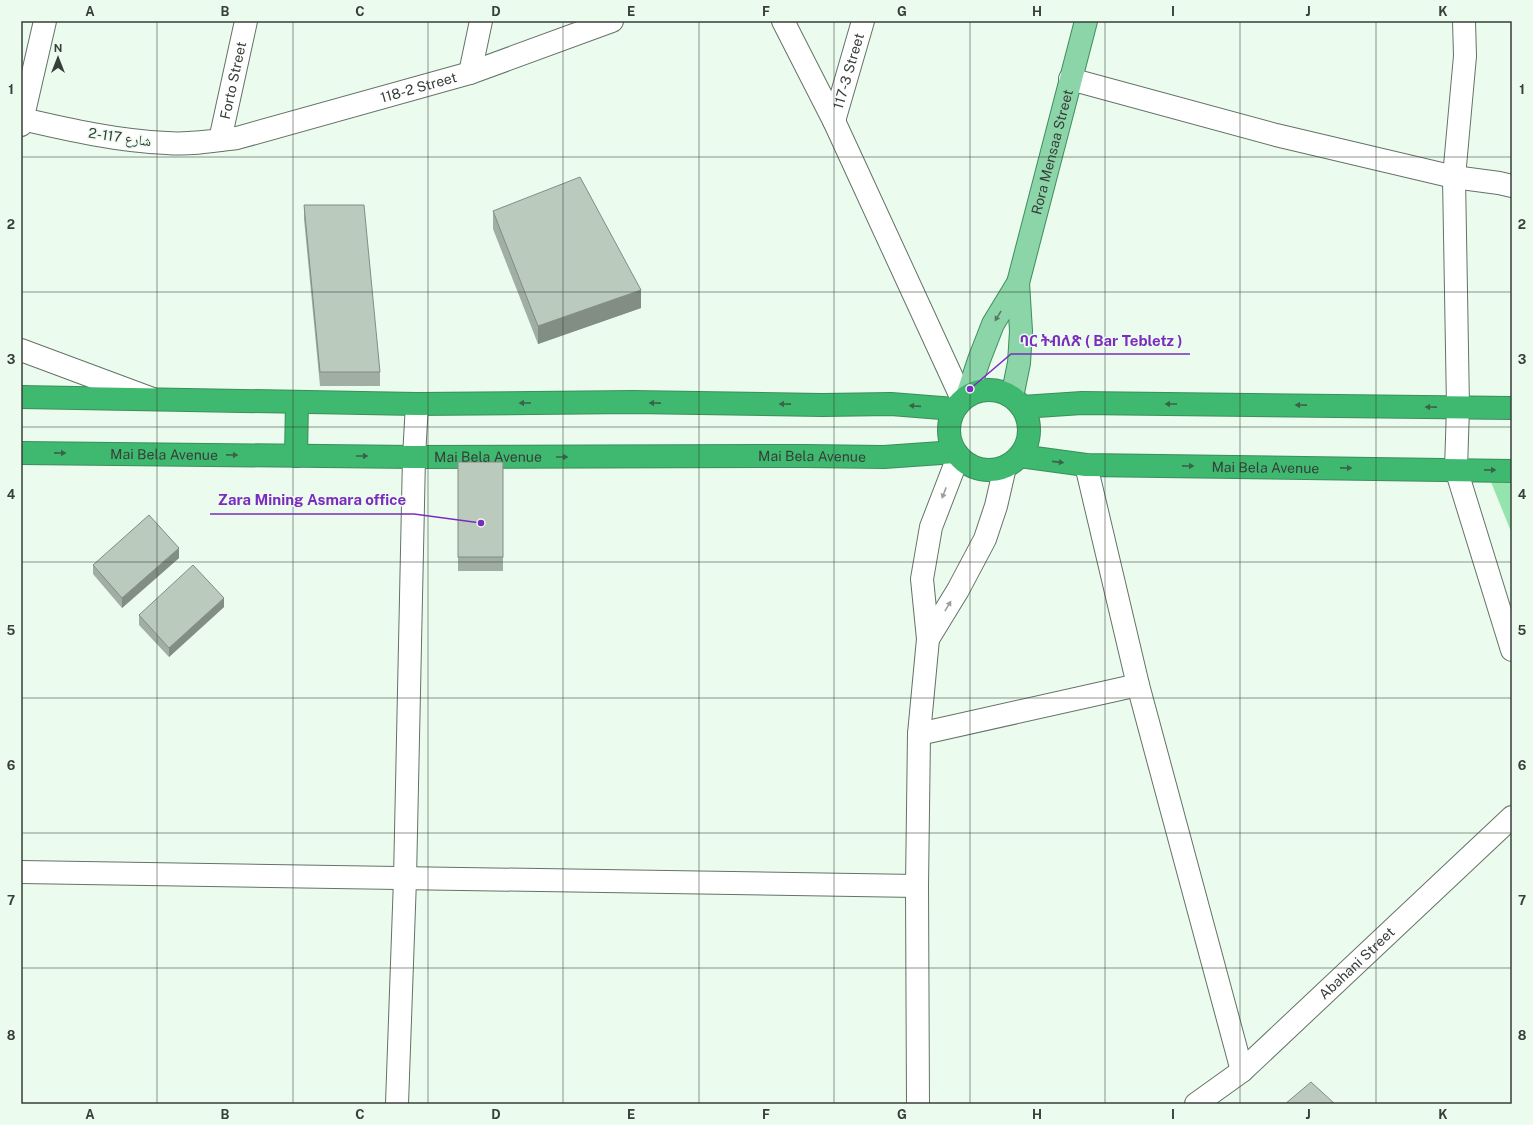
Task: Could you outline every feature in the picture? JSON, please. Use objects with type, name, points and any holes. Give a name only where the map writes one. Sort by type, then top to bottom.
[{"type":"highway","points":[[21,397],[417,404],[633,402],[822,405],[961,401],[982,390],[998,390],[1017,402],[1028,419],[1029,432],[1026,445],[1012,462],[993,470],[980,470],[968,465],[957,455],[950,442],[948,431],[949,419],[961,401]]},
{"type":"highway","points":[[296,456],[298,402]]},
{"type":"highway","points":[[1017,402],[1512,408]]},
{"type":"highway","name":"Mai Bela Avenue","points":[[21,453],[414,457],[884,457],[957,455]]},
{"type":"highway","name":"Mai Bela Avenue","points":[[1012,462],[1512,471]]},
{"type":"main road","name":"Rora Mensaa Street","points":[[961,401],[993,324],[1018,283],[1086,21]]},
{"type":"main road","name":"Rora Mensaa Street","points":[[1017,402],[1021,331],[1018,283]]},
{"type":"street","points":[[22,122],[45,21]]},
{"type":"street","name":"Forto Street","points":[[220,140],[246,21]]},
{"type":"street","points":[[470,73],[481,21]]},
{"type":"street","name":"118-2 Street","points":[[220,140],[256,133],[470,73],[612,21]]},
{"type":"street","points":[[783,21],[834,121],[961,401]]},
{"type":"street","name":"117-3 Street","points":[[834,121],[863,21]]},
{"type":"street","points":[[1464,21],[1465,56],[1454,177],[1458,407],[1456,470],[1512,650]]},
{"type":"street","points":[[1070,80],[1276,135],[1454,177],[1512,186]]},
{"type":"street","name":"شارع 117-2","points":[[22,122],[100,136],[167,144],[202,143],[220,140]]},
{"type":"street","points":[[21,350],[153,399]]},
{"type":"street","points":[[397,1104],[406,879],[414,457],[417,404]]},
{"type":"street","points":[[918,1104],[917,886],[919,734],[928,639],[922,579],[931,527],[957,455]]},
{"type":"street","points":[[928,639],[958,590],[985,539],[1012,462]]},
{"type":"street","points":[[1086,464],[1138,685],[1242,1071]]},
{"type":"street","points":[[919,734],[1138,685]]},
{"type":"street","name":"Abahani Street","points":[[1196,1104],[1242,1071],[1512,817]]},
{"type":"street","points":[[21,872],[917,886]]},
{"type":"green space","points":[[1491,482],[1512,483],[1512,534]]},
{"type":"building","points":[[580,177],[641,290],[538,326],[493,211]]},
{"type":"building","points":[[304,205],[364,205],[380,372],[320,372]]},
{"type":"building","points":[[458,462],[503,462],[503,557],[458,557]]},
{"type":"building","points":[[149,515],[179,548],[122,598],[93,565]]},
{"type":"building","points":[[193,565],[224,598],[169,648],[139,615]]},
{"type":"building","points":[[1311,1082],[1335,1104],[1285,1104]]},
{"type":"place","name":"ባር ትብለጽ ( Bar Tebletz )","points":[[970,389]]},
{"type":"place","name":"Zara Mining Asmara office","points":[[481,523]]}]
